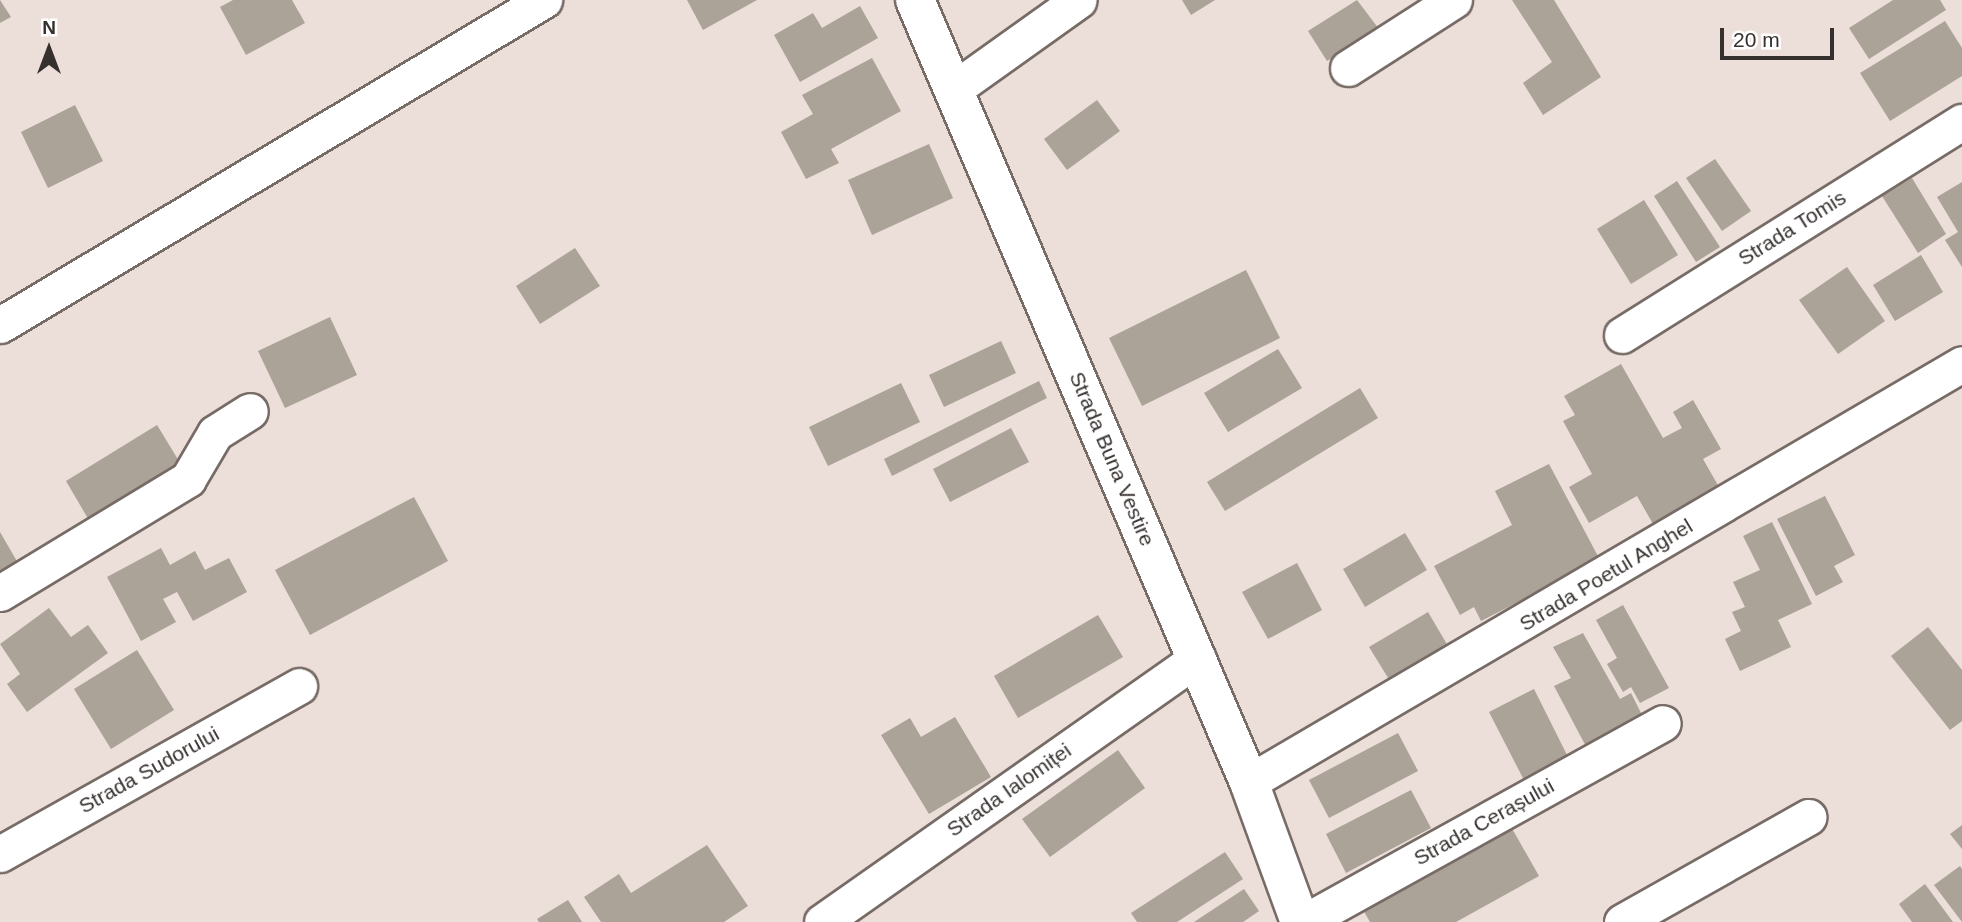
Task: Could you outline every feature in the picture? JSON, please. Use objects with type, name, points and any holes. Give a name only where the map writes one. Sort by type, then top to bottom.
[{"type":"street","points":[[0,325],[544,0]]},
{"type":"street","name":"Strada Buna Vestire","points":[[915,0],[1197,658],[1249,782],[1302,922]]},
{"type":"street","points":[[954,89],[1079,0]]},
{"type":"street","points":[[1348,68],[1454,0]]},
{"type":"street","name":"Strada Tomis","points":[[1622,335],[1962,121]]},
{"type":"street","name":"Strada Poetul Anghel","points":[[1249,782],[1962,364]]},
{"type":"street","points":[[0,593],[188,479],[215,433],[250,411]]},
{"type":"street","name":"Strada Ialomiței","points":[[822,922],[1197,658]]},
{"type":"street","name":"Strada Sudorului","points":[[0,853],[299,686]]},
{"type":"street","name":"Strada Cerașului","points":[[1302,922],[1663,723]]},
{"type":"street","points":[[1622,922],[1808,817]]},
{"type":"building","points":[[0,0],[11,17],[0,23]]},
{"type":"building","points":[[233,0],[292,0],[305,23],[246,55],[220,7]]},
{"type":"building","points":[[687,0],[757,0],[703,30]]},
{"type":"building","points":[[1182,0],[1215,0],[1191,15]]},
{"type":"building","points":[[1357,0],[1379,29],[1327,61],[1308,31]]},
{"type":"building","points":[[1512,0],[1554,0],[1601,77],[1543,115],[1523,83],[1552,62]]},
{"type":"building","points":[[1893,0],[1940,0],[1946,10],[1869,59],[1849,28]]},
{"type":"building","points":[[860,6],[878,38],[800,82],[774,35],[813,13],[822,28]]},
{"type":"building","points":[[1945,21],[1962,48],[1962,76],[1890,121],[1860,73]]},
{"type":"building","points":[[872,58],[901,111],[831,149],[839,163],[806,179],[781,132],[813,114],[802,95]]},
{"type":"building","points":[[1097,100],[1120,131],[1067,170],[1044,139]]},
{"type":"building","points":[[75,105],[103,161],[48,188],[21,132]]},
{"type":"building","points":[[929,144],[953,198],[872,235],[848,180]]},
{"type":"building","points":[[1715,159],[1751,211],[1722,231],[1686,178]]},
{"type":"building","points":[[1912,178],[1946,234],[1918,253],[1882,196]]},
{"type":"building","points":[[1677,181],[1720,247],[1696,262],[1654,196]]},
{"type":"building","points":[[1962,182],[1962,267],[1945,240],[1958,232],[1937,197]]},
{"type":"building","points":[[1644,200],[1678,255],[1631,284],[1597,229]]},
{"type":"building","points":[[575,248],[600,286],[540,324],[516,286]]},
{"type":"building","points":[[1921,255],[1943,292],[1895,321],[1873,285]]},
{"type":"building","points":[[1847,267],[1885,321],[1838,354],[1799,300]]},
{"type":"building","points":[[1246,270],[1280,338],[1142,406],[1109,338]]},
{"type":"building","points":[[330,317],[357,375],[285,408],[258,351]]},
{"type":"building","points":[[1001,341],[1016,373],[944,407],[929,375]]},
{"type":"building","points":[[1278,349],[1302,388],[1228,432],[1204,393]]},
{"type":"building","points":[[1621,364],[1663,438],[1682,428],[1673,412],[1693,400],[1721,449],[1703,459],[1719,487],[1653,524],[1637,496],[1589,523],[1569,487],[1592,474],[1563,421],[1575,415],[1564,396]]},
{"type":"building","points":[[1039,381],[1047,398],[892,476],[884,459]]},
{"type":"building","points":[[901,383],[920,422],[828,466],[809,427]]},
{"type":"building","points":[[1360,388],[1378,418],[1225,511],[1207,482]]},
{"type":"building","points":[[157,425],[182,466],[90,522],[66,481]]},
{"type":"building","points":[[1011,428],[1029,462],[950,502],[933,469]]},
{"type":"building","points":[[1549,464],[1600,560],[1481,621],[1474,607],[1460,615],[1434,566],[1512,525],[1495,491]]},
{"type":"building","points":[[1825,496],[1855,555],[1834,566],[1843,582],[1816,596],[1777,519]]},
{"type":"building","points":[[414,497],[448,561],[310,635],[275,570]]},
{"type":"building","points":[[1772,522],[1812,604],[1778,620],[1791,647],[1740,671],[1725,639],[1741,631],[1732,612],[1745,607],[1733,582],[1760,570],[1743,536]]},
{"type":"building","points":[[0,532],[22,570],[0,583]]},
{"type":"building","points":[[1405,533],[1427,570],[1365,607],[1343,569]]},
{"type":"building","points":[[161,548],[170,565],[195,551],[205,570],[229,558],[247,592],[193,621],[177,592],[163,599],[176,622],[141,641],[107,577]]},
{"type":"building","points":[[1297,563],[1322,610],[1268,639],[1242,592]]},
{"type":"building","points":[[1623,605],[1669,688],[1640,703],[1631,687],[1623,692],[1607,664],[1617,658],[1596,620]]},
{"type":"building","points":[[49,608],[71,637],[88,625],[108,653],[27,712],[7,684],[20,674],[0,644]]},
{"type":"building","points":[[1428,612],[1448,646],[1390,681],[1369,647]]},
{"type":"building","points":[[1098,615],[1123,657],[1018,718],[994,676]]},
{"type":"building","points":[[1928,627],[1962,670],[1962,721],[1950,730],[1891,656]]},
{"type":"building","points":[[1583,633],[1620,699],[1631,693],[1646,723],[1590,754],[1554,686],[1571,678],[1553,647]]},
{"type":"building","points":[[137,650],[174,710],[111,749],[74,689]]},
{"type":"building","points":[[1534,689],[1571,763],[1527,786],[1489,712]]},
{"type":"building","points":[[955,717],[991,777],[929,814],[881,735],[910,718],[921,737]]},
{"type":"building","points":[[1398,733],[1418,771],[1329,818],[1309,780]]},
{"type":"building","points":[[1118,750],[1145,788],[1050,857],[1022,819]]},
{"type":"building","points":[[1411,790],[1431,828],[1346,873],[1326,834]]},
{"type":"building","points":[[1510,825],[1539,876],[1456,922],[1370,922],[1362,908]]},
{"type":"building","points":[[1962,825],[1962,849],[1950,834]]},
{"type":"building","points":[[707,845],[748,906],[724,922],[601,922],[584,897],[619,874],[631,893]]},
{"type":"building","points":[[1225,852],[1243,879],[1177,922],[1137,922],[1131,913]]},
{"type":"building","points":[[1960,866],[1962,869],[1962,922],[1934,885]]},
{"type":"building","points":[[1925,884],[1953,922],[1912,922],[1899,904]]},
{"type":"building","points":[[1244,889],[1259,911],[1243,922],[1194,922]]},
{"type":"building","points":[[568,900],[582,922],[539,922],[537,919]]}]
